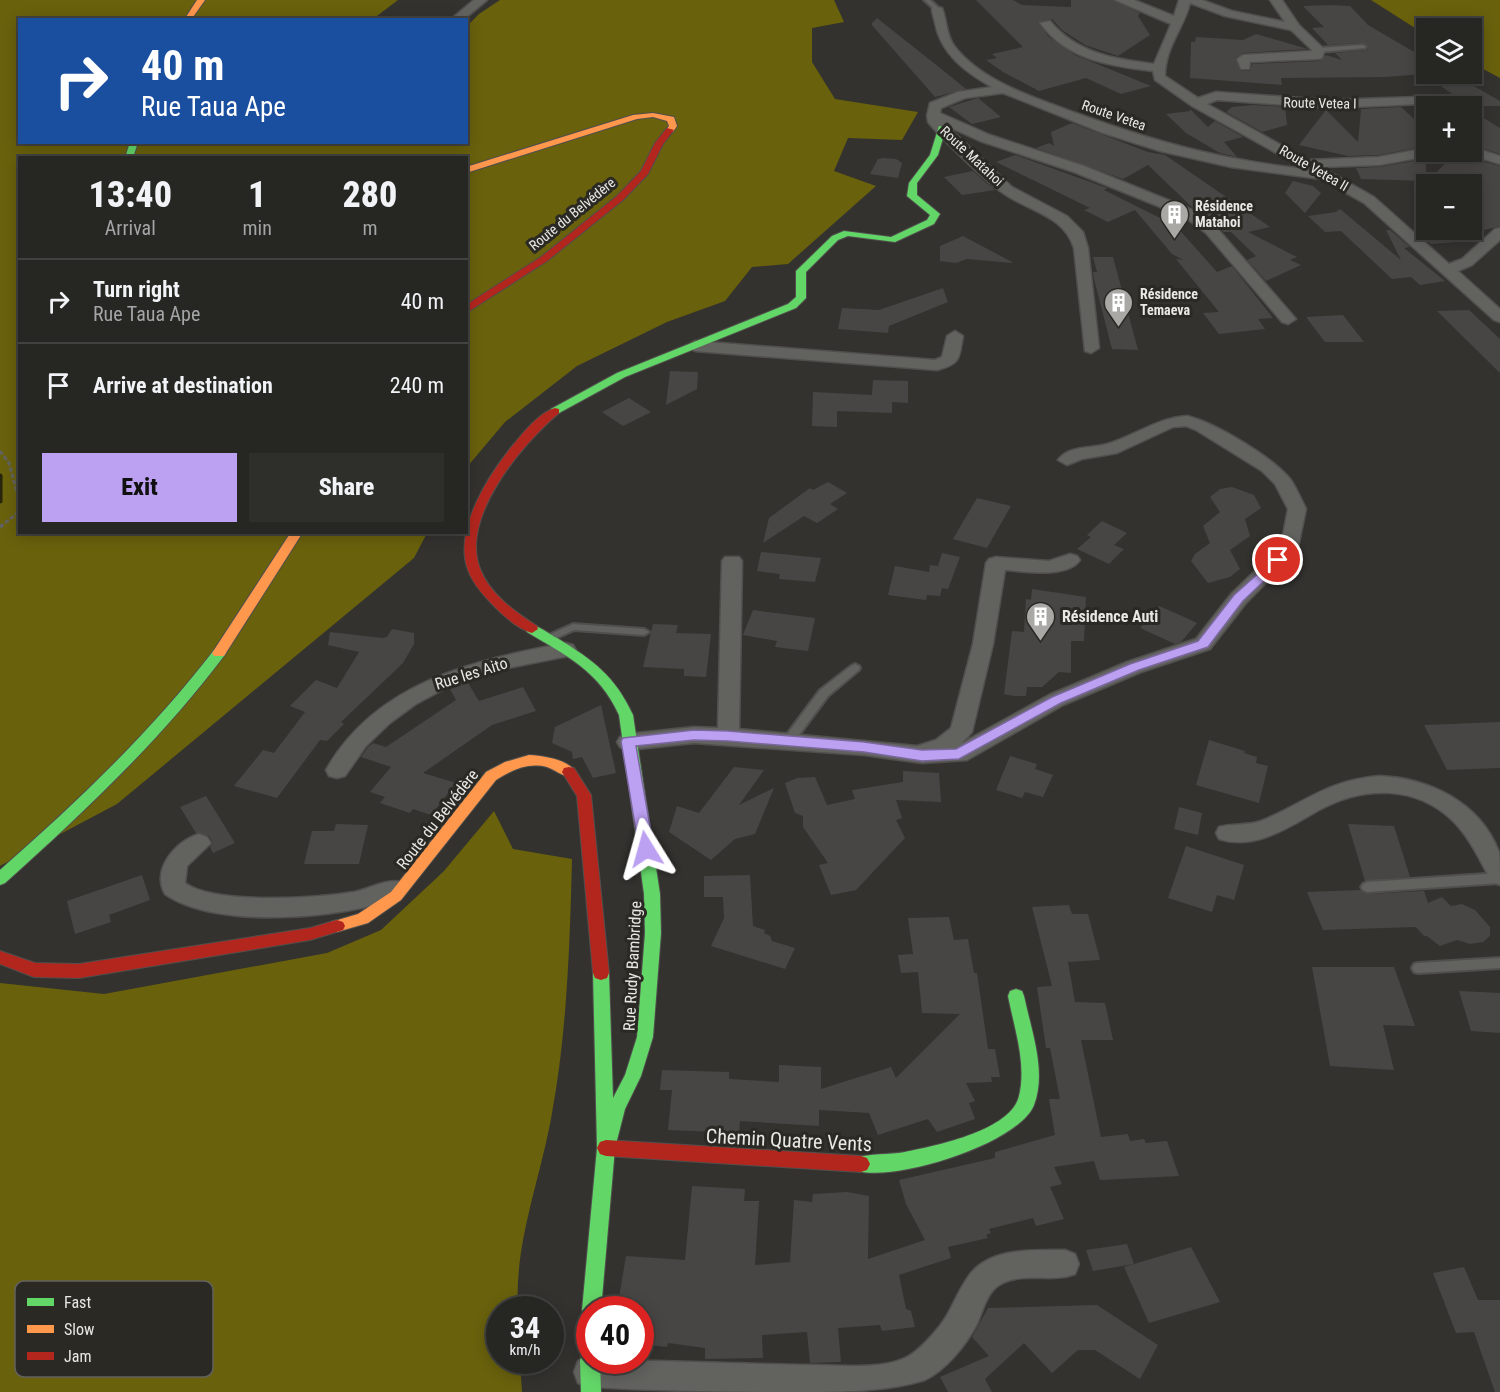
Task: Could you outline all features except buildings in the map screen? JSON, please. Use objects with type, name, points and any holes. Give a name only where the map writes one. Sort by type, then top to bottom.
[{"type":"street","points":[[188,18],[201,0]]},
{"type":"street","points":[[458,18],[481,0]]},
{"type":"street","points":[[1121,0],[1181,20],[1229,14]]},
{"type":"street","points":[[1046,23],[1060,39],[1084,53],[1132,65],[1158,68],[1163,52],[1181,20],[1185,0]]},
{"type":"street","points":[[1191,0],[1229,14],[1295,27]]},
{"type":"street","points":[[1276,0],[1295,27],[1319,52]]},
{"type":"street","name":"Route Vetea","points":[[931,4],[941,20],[942,36],[952,51],[975,72],[1005,89],[1104,129],[1178,152],[1269,169],[1329,176]]},
{"type":"street","points":[[1245,66],[1243,59],[1319,52]]},
{"type":"street","name":"Route Vetea II","points":[[1158,68],[1159,77],[1197,103],[1329,176],[1384,211],[1500,317]]},
{"type":"street","name":"Route Matahoi","points":[[1005,89],[949,98],[935,106],[933,115],[942,128],[1007,190],[1062,219],[1076,232],[1081,248],[1091,348]]},
{"type":"street","name":"Route Vetea I","points":[[1197,103],[1216,96],[1328,104],[1416,100]]},
{"type":"street","name":"Route du Belvédère","points":[[468,169],[646,115],[671,119],[673,126],[659,143],[645,172],[620,198],[544,259],[468,309]]},
{"type":"street","points":[[933,115],[985,138],[1088,173],[1190,214],[1211,230],[1288,319]]},
{"type":"street","name":"Rue Rudy Bambridge","points":[[606,1148],[617,1108],[633,1076],[645,1037],[650,989],[652,894],[628,741],[627,715],[618,694],[602,673],[510,616],[485,589],[471,559],[471,538],[475,519],[505,461],[534,427],[585,393],[650,363],[792,306],[801,298],[801,271],[835,238],[847,233],[892,240],[931,222],[935,214],[912,196],[914,183],[934,155],[942,128]]},
{"type":"street","points":[[1306,164],[1379,161],[1416,154]]},
{"type":"street","points":[[1482,154],[1500,160]]},
{"type":"street","points":[[1448,270],[1467,262],[1500,232]]},
{"type":"street","points":[[695,346],[937,365],[950,360],[954,336]]},
{"type":"street","points":[[628,741],[694,735],[728,736],[789,740],[940,757],[959,754],[1056,700],[1134,667],[1203,644],[1239,598],[1290,548],[1297,509],[1283,482],[1252,456],[1202,426],[1187,421],[1170,422],[1111,449],[1077,454],[1067,460]]},
{"type":"street","points":[[0,879],[144,746],[192,690],[239,626],[296,534]]},
{"type":"street","points":[[919,755],[944,745],[961,732],[973,691],[990,611],[996,563],[1050,567],[1070,560]]},
{"type":"street","points":[[728,736],[731,704],[732,561]]},
{"type":"street","name":"Rue les Aito","points":[[338,770],[368,730],[413,694],[436,682],[557,645]]},
{"type":"street","name":"Route du Belvédère","points":[[0,957],[34,970],[79,971],[310,934],[363,919],[396,896],[415,875],[455,825],[471,799],[491,776],[510,763],[535,760],[556,764],[571,774],[584,795],[600,942],[606,1148]]},
{"type":"street","points":[[1227,833],[1255,832],[1279,825],[1327,796],[1359,785],[1388,783],[1408,785],[1435,796],[1460,814],[1483,844],[1500,877]]},
{"type":"street","points":[[199,843],[186,851],[177,861],[172,873],[173,887],[190,899],[220,905],[291,906],[360,900],[390,891],[415,875]]},
{"type":"street","name":"Chemin Quatre Vents","points":[[606,1148],[872,1165],[891,1163],[995,1132],[1015,1119],[1025,1105],[1028,1087],[1017,996]]},
{"type":"street","points":[[592,1296],[606,1148]]},
{"type":"street","points":[[590,1375],[848,1380],[887,1377],[917,1368],[940,1347],[965,1314],[975,1288],[992,1273],[1020,1264],[1065,1264]]},
{"type":"lane","points":[[1319,52],[1363,47]]},
{"type":"lane","points":[[557,645],[573,627],[644,632]]},
{"type":"lane","points":[[789,740],[824,693],[855,668]]},
{"type":"lane","points":[[1367,887],[1500,877]]},
{"type":"lane","points":[[1418,968],[1500,963]]},
{"type":"path","points":[[0,451],[9,463],[18,496]]},
{"type":"path","points":[[0,527],[18,513]]},
{"type":"shaded area","points":[[0,0],[398,0],[374,18],[18,18],[18,144],[468,144],[468,25],[479,14],[500,0],[834,0],[844,22],[812,28],[812,62],[835,99],[918,112],[902,140],[848,138],[834,171],[876,186],[788,264],[752,267],[725,301],[667,322],[577,366],[505,422],[468,466],[468,156],[18,156],[18,534],[426,534],[414,558],[117,804],[0,866]]},
{"type":"shaded area","points":[[1371,0],[1500,0],[1500,78],[1482,68],[1482,18],[1416,18],[1416,29]]},
{"type":"shaded area","points":[[494,811],[513,849],[572,859],[567,987],[561,1051],[547,1137],[524,1235],[518,1296],[486,1296],[486,1374],[521,1374],[522,1392],[0,1392],[0,983],[104,994],[327,953],[381,930],[444,871]]},
{"type":"waterway","points":[[0,476],[0,501]]},
{"type":"traffic: fast","points":[[555,411],[621,375],[792,306],[801,298],[801,271],[835,238],[847,233],[892,240],[931,222],[935,214],[912,196],[913,183],[934,155],[942,128]]},
{"type":"traffic: fast","points":[[130,156],[133,144]]},
{"type":"traffic: fast","points":[[532,629],[575,655],[599,673],[618,698],[626,715],[652,894],[653,933],[645,1037],[633,1076],[617,1108],[606,1148]]},
{"type":"traffic: fast","points":[[0,879],[116,772],[195,685],[219,653]]},
{"type":"traffic: fast","points":[[592,1296],[606,1148],[601,973]]},
{"type":"traffic: fast","points":[[861,1164],[900,1161],[950,1150],[975,1141],[1014,1118],[1025,1105],[1030,1081],[1027,1051],[1016,996]]},
{"type":"traffic: fast","points":[[590,1374],[591,1392]]},
{"type":"traffic: slow","points":[[188,18],[201,0]]},
{"type":"traffic: slow","points":[[468,169],[636,117],[653,115],[671,119],[673,126],[670,130]]},
{"type":"traffic: slow","points":[[219,653],[296,534]]},
{"type":"traffic: slow","points":[[337,926],[363,919],[396,896],[491,776],[510,765],[529,760],[549,762],[569,772]]},
{"type":"traffic: jam","points":[[468,309],[544,259],[620,198],[645,172],[659,143],[670,130]]},
{"type":"traffic: jam","points":[[532,629],[503,608],[486,590],[474,569],[471,558],[472,537],[477,516],[496,476],[524,439],[555,411]]},
{"type":"traffic: jam","points":[[569,772],[584,795],[601,973]]},
{"type":"traffic: jam","points":[[0,957],[34,970],[79,971],[310,934],[337,926]]},
{"type":"traffic: jam","points":[[606,1148],[861,1164]]},
{"type":"place","name":"Résidence Matahoi","points":[[1174,240]]},
{"type":"place","name":"Résidence Temaeva","points":[[1119,328]]},
{"type":"place","name":"Résidence Auti","points":[[1041,642]]},
{"type":"route","points":[[646,849],[637,782],[628,741],[694,735],[728,736],[864,747],[940,757],[959,754],[1056,700],[1134,667],[1203,644],[1239,598],[1278,560]]}]
